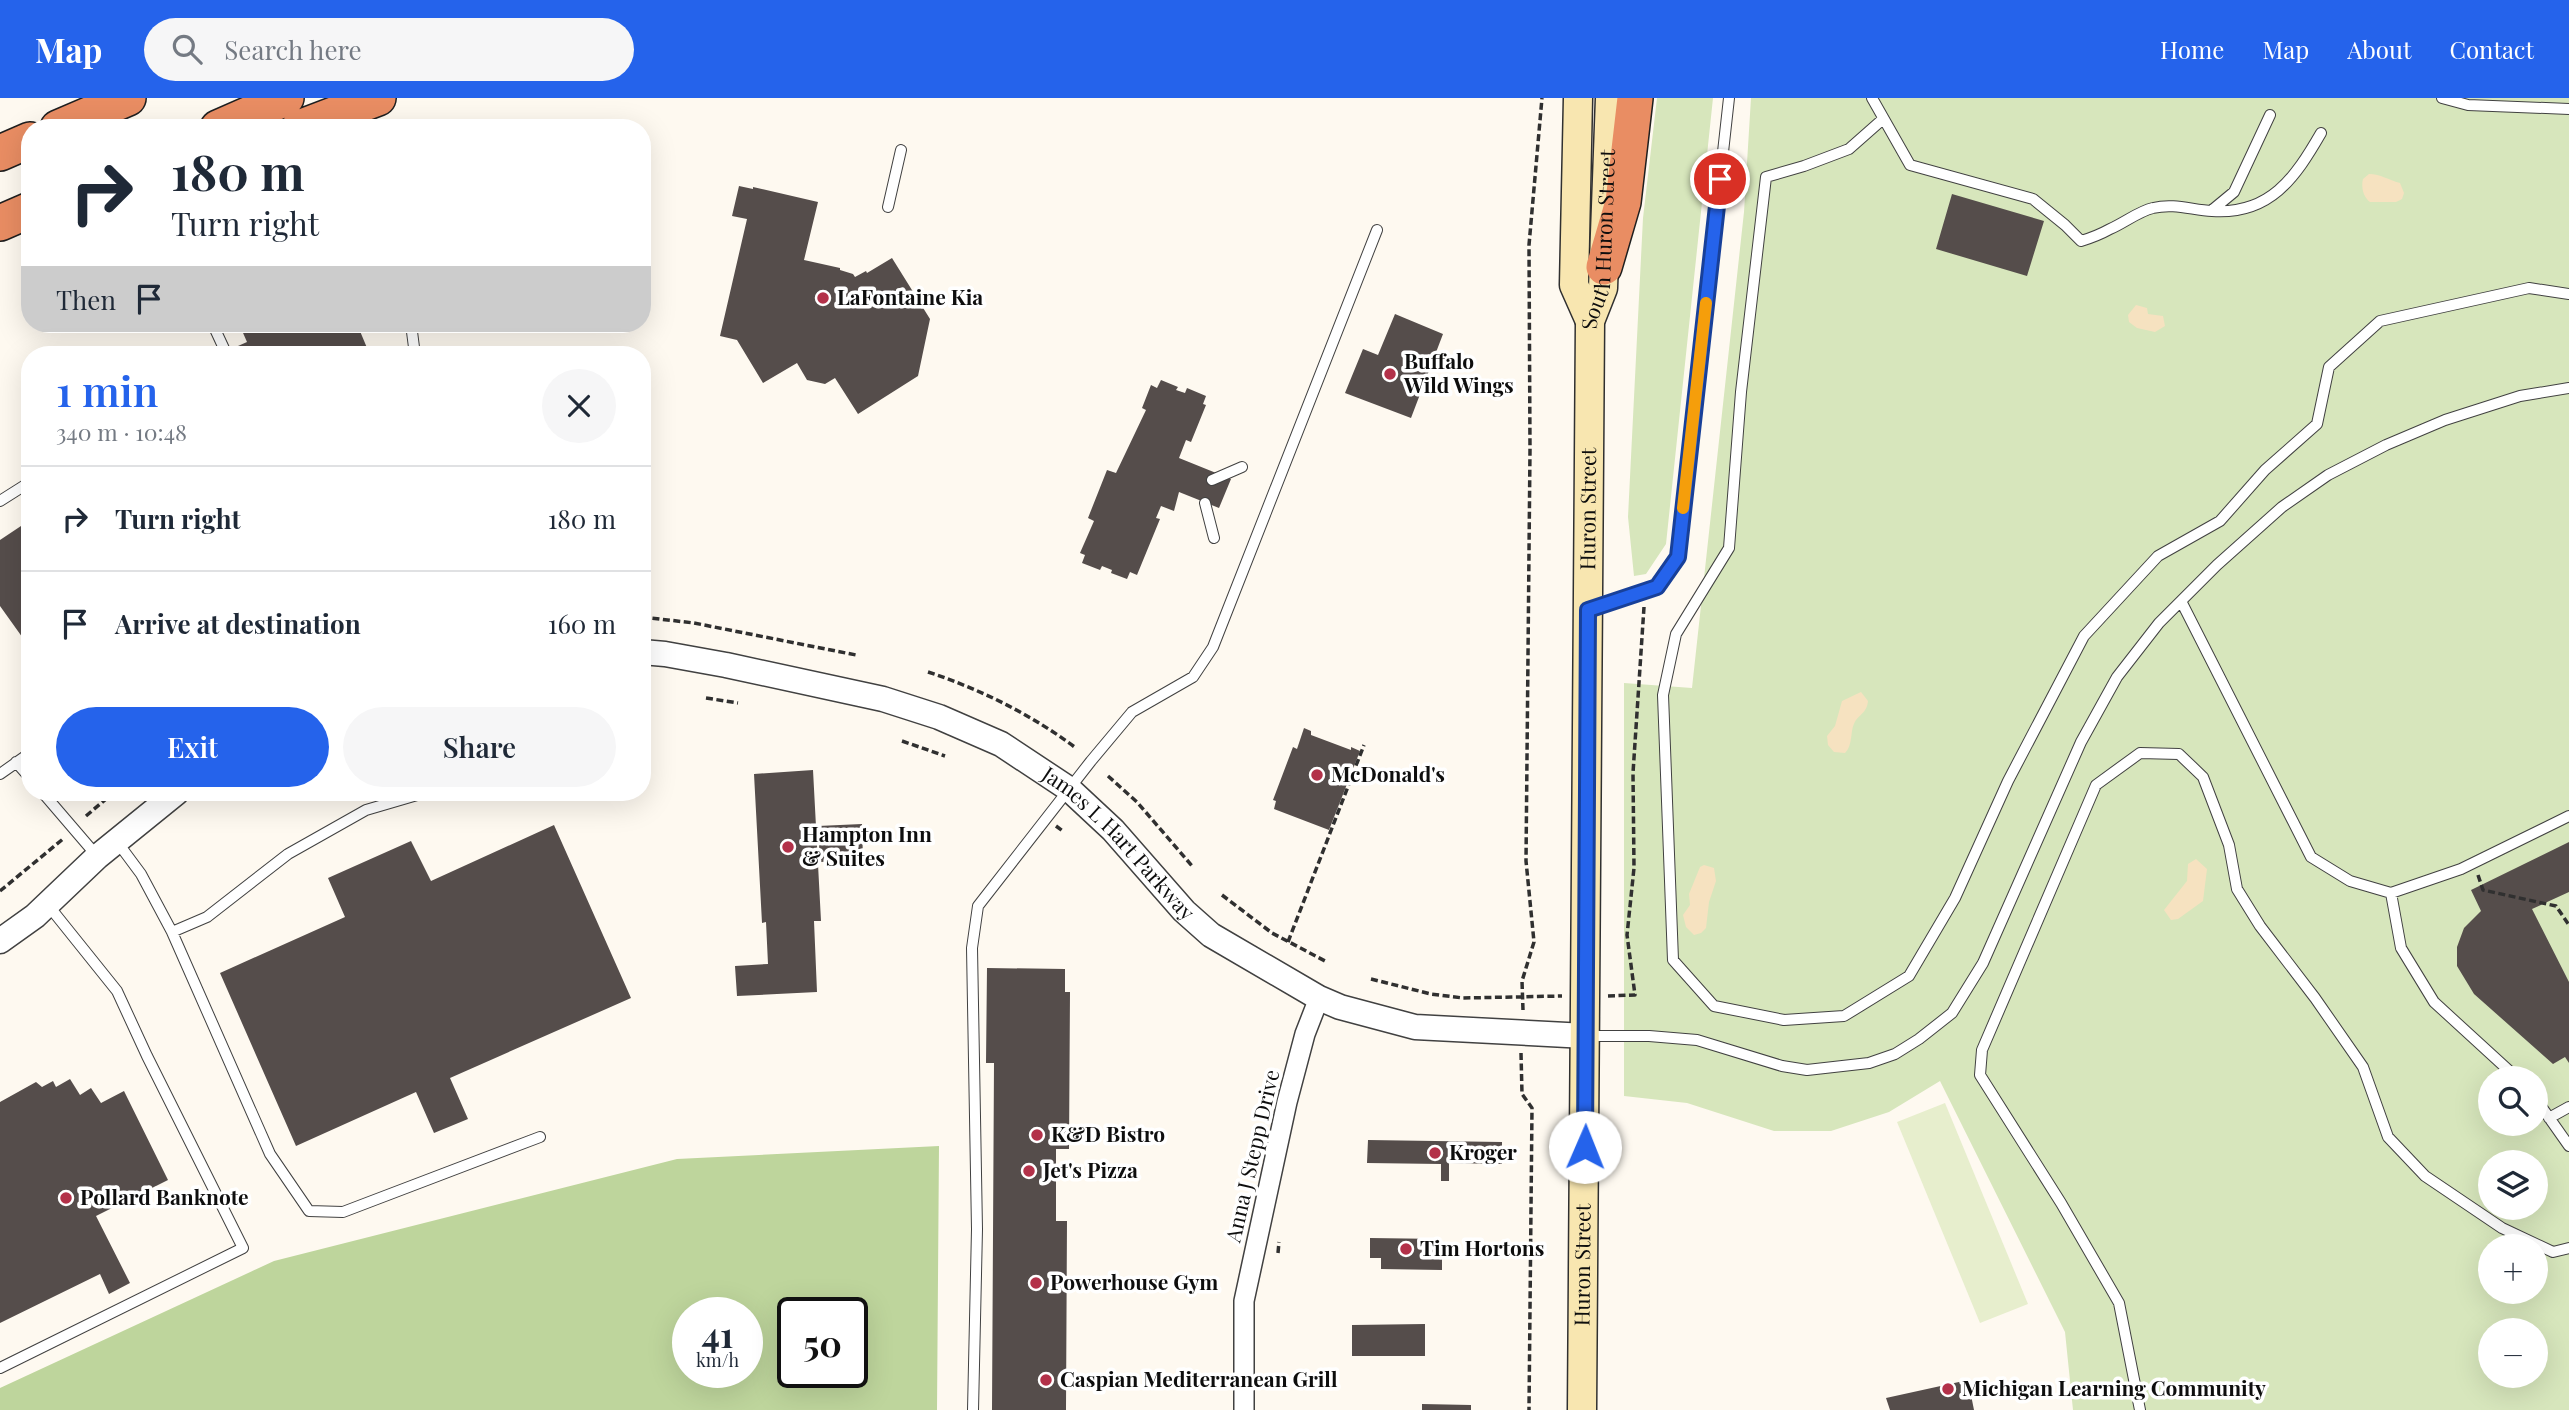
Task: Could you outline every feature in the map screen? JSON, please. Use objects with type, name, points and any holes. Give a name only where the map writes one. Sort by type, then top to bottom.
[{"type":"highway","points":[[79,119],[128,98]]},
{"type":"highway","points":[[238,119],[286,98]]},
{"type":"highway","points":[[322,119],[377,98]]},
{"type":"highway","points":[[1604,267],[1623,202],[1635,98]]},
{"type":"highway","points":[[0,153],[21,144]]},
{"type":"highway","points":[[0,224],[21,214]]},
{"type":"highway","points":[[0,224],[21,218]]},
{"type":"main road","name":"South Huron Street","points":[[1578,98],[1574,285],[1590,321]]},
{"type":"main road","name":"South Huron Street","points":[[1590,321],[1603,288],[1610,98]]},
{"type":"main road","name":"Huron Street","points":[[1583,1410],[1590,321]]},
{"type":"street","name":"James L Hart Parkway","points":[[651,653],[665,653],[726,665],[883,699],[939,717],[1001,744],[1069,789],[1113,830],[1184,911],[1211,936],[1319,998],[1340,1007],[1415,1027],[1586,1036]]},
{"type":"street","points":[[0,941],[166,801]]},
{"type":"street","name":"Anna J Stepp Drive","points":[[1244,1410],[1244,1301],[1287,1102],[1305,1034],[1319,998]]},
{"type":"lane","points":[[1588,610],[1657,587],[1678,557],[1729,98]]},
{"type":"lane","points":[[1872,98],[1910,166],[2033,199],[2081,241],[2108,231],[2153,208],[2181,206],[2211,211],[2244,210],[2271,197],[2299,170],[2321,133]]},
{"type":"lane","points":[[2442,98],[2468,105],[2569,109]]},
{"type":"lane","points":[[2211,211],[2234,192],[2270,115]]},
{"type":"lane","points":[[1883,119],[1849,149],[1766,177],[1741,392],[1729,548],[1676,634],[1663,695],[1673,960],[1714,1006],[1784,1020],[1844,1016],[1909,976],[1955,898],[2008,781],[2084,636],[2158,556],[2220,521],[2265,470],[2317,424],[2329,367],[2380,321],[2529,288],[2569,294]]},
{"type":"lane","points":[[888,207],[901,150]]},
{"type":"lane","points":[[973,1410],[977,1201],[972,961],[978,906],[1132,712],[1193,677],[1213,647],[1377,230]]},
{"type":"lane","points":[[1586,1036],[1649,1036],[1697,1041],[1782,1066],[1807,1070],[1870,1063],[1895,1054],[1919,1039],[1952,1013],[1983,963],[2081,742],[2118,677],[2159,623],[2283,507],[2328,475],[2386,444],[2445,420],[2520,396],[2569,388]]},
{"type":"lane","points":[[1212,480],[1242,467]]},
{"type":"lane","points":[[0,501],[21,488]]},
{"type":"lane","points":[[1205,502],[1214,538]]},
{"type":"lane","points":[[2181,601],[2311,857],[2350,881],[2391,893],[2474,863],[2569,816]]},
{"type":"lane","points":[[2140,1410],[2119,1303],[2061,1203],[1980,1076],[1982,1050],[2096,785],[2140,754],[2179,754],[2203,777],[2229,845],[2237,889],[2260,926],[2363,1067],[2388,1137],[2425,1176],[2502,1228],[2553,1252],[2569,1248]]},
{"type":"lane","points":[[0,774],[21,758]]},
{"type":"lane","points":[[16,762],[21,768]]},
{"type":"lane","points":[[52,801],[107,849],[141,874],[172,932],[270,1154],[309,1211],[343,1212],[540,1137]]},
{"type":"lane","points":[[172,932],[207,916],[288,854],[366,810],[397,801]]},
{"type":"lane","points":[[2391,893],[2401,948],[2434,1002],[2504,1066]]},
{"type":"lane","points":[[0,1368],[243,1248],[117,992],[47,904]]},
{"type":"lane","points":[[2569,1107],[2549,1118],[2569,1146]]},
{"type":"path","points":[[1524,1005],[1522,981],[1534,942],[1526,860],[1529,245],[1542,98]]},
{"type":"path","points":[[1629,995],[1635,995],[1627,935],[1634,869],[1633,773],[1646,591]]},
{"type":"path","points":[[651,618],[694,623],[856,655]]},
{"type":"path","points":[[928,671],[994,698],[1059,735],[1076,748]]},
{"type":"path","points":[[706,698],[738,703]]},
{"type":"path","points":[[902,741],[945,756]]},
{"type":"path","points":[[1288,942],[1364,745]]},
{"type":"path","points":[[1108,776],[1137,803],[1193,867]]},
{"type":"path","points":[[86,816],[104,801]]},
{"type":"path","points":[[0,891],[63,838]]},
{"type":"path","points":[[2474,863],[2483,890],[2556,906],[2569,925]]},
{"type":"path","points":[[1222,895],[1272,933],[1327,962]]},
{"type":"path","points":[[1371,979],[1431,994],[1523,998],[1538,996]]},
{"type":"path","points":[[1521,1062],[1522,1094],[1532,1108],[1529,1410]]},
{"type":"path","points":[[1278,1253],[1279,1242]]},
{"type":"green space","points":[[1657,98],[1713,98],[1666,544],[1646,574],[1634,576],[1628,517],[1643,218]]},
{"type":"green space","points":[[1751,98],[2569,98],[2569,1410],[2073,1410],[2065,1332],[1940,1081],[1889,1112],[1831,1131],[1774,1131],[1687,1103],[1624,1096],[1624,683],[1692,688],[1744,212]]},
{"type":"green space","points":[[1945,1103],[2028,1304],[1980,1323],[1897,1122]]},
{"type":"green space","points":[[939,1146],[937,1410],[0,1410],[0,1388],[274,1261],[677,1159]]},
{"type":"sand","points":[[2369,174],[2400,183],[2404,193],[2402,199],[2396,202],[2370,202],[2364,195],[2362,185],[2363,179]]},
{"type":"sand","points":[[2136,305],[2147,308],[2148,314],[2163,316],[2165,326],[2155,332],[2137,328],[2129,322],[2128,315]]},
{"type":"sand","points":[[1861,692],[1868,701],[1865,710],[1854,724],[1848,749],[1845,753],[1834,752],[1828,745],[1827,736],[1835,726],[1842,701]]},
{"type":"sand","points":[[2196,859],[2207,869],[2203,901],[2178,919],[2171,920],[2164,910],[2187,881],[2188,864]]},
{"type":"sand","points":[[1704,865],[1714,868],[1716,881],[1709,902],[1706,928],[1694,935],[1686,927],[1683,915],[1690,905],[1689,894],[1700,867]]},
{"type":"building","name":"LaFontaine Kia","points":[[739,186],[818,202],[804,260],[840,268],[855,277],[892,258],[930,319],[918,376],[858,414],[835,378],[825,384],[807,380],[797,363],[763,383],[737,340],[720,336],[747,219],[732,216]]},
{"type":"building","points":[[1952,194],[2044,221],[2027,276],[1936,249]]},
{"type":"building","name":"Buffalo Wild Wings","points":[[1395,314],[1443,334],[1411,418],[1345,393],[1363,349],[1378,355]]},
{"type":"building","points":[[243,333],[361,333],[366,346],[238,346],[247,342]]},
{"type":"building","points":[[1161,380],[1178,387],[1176,390],[1185,393],[1187,388],[1206,396],[1203,404],[1206,405],[1191,442],[1186,440],[1179,458],[1231,479],[1219,508],[1179,492],[1174,511],[1161,506],[1156,518],[1160,519],[1137,575],[1130,572],[1127,579],[1102,566],[1100,570],[1082,563],[1085,555],[1080,553],[1094,521],[1088,518],[1107,470],[1116,473],[1146,410],[1142,408],[1151,385],[1157,388]]},
{"type":"building","points":[[21,526],[21,635],[0,606],[0,540]]},
{"type":"building","name":"McDonald's","points":[[1304,728],[1311,731],[1311,735],[1360,751],[1329,830],[1274,809],[1276,801],[1273,800],[1293,747],[1297,749]]},
{"type":"building","name":"Hampton Inn & Suites","points":[[813,770],[821,921],[814,921],[817,992],[737,996],[735,966],[768,964],[766,922],[762,923],[754,774]]},
{"type":"building","points":[[862,824],[863,860],[820,862],[818,826]]},
{"type":"building","points":[[554,825],[631,998],[450,1078],[468,1119],[434,1133],[416,1092],[296,1146],[220,973],[345,917],[328,878],[411,841],[431,881]]},
{"type":"building","points":[[2569,842],[2569,892],[2532,909],[2569,982],[2569,1063],[2565,1057],[2553,1064],[2474,994],[2457,966],[2457,947],[2464,928],[2481,911],[2471,890]]},
{"type":"building","points":[[987,968],[1065,969],[1065,992],[1070,992],[1069,1149],[1056,1149],[1056,1221],[1067,1221],[1066,1410],[992,1410],[994,1063],[986,1063]]},
{"type":"building","name":"Pollard Banknote","points":[[70,1079],[80,1095],[91,1088],[101,1103],[124,1091],[168,1180],[96,1216],[130,1283],[109,1294],[100,1274],[0,1323],[0,1102],[36,1082],[42,1087],[53,1081],[56,1087]]},
{"type":"building","name":"Kroger","points":[[1368,1140],[1502,1142],[1502,1164],[1449,1163],[1449,1181],[1441,1181],[1441,1164],[1367,1163]]},
{"type":"building","name":"Tim Hortons","points":[[1370,1238],[1442,1239],[1442,1270],[1381,1269],[1381,1258],[1370,1258]]},
{"type":"building","points":[[1425,1324],[1425,1356],[1352,1356],[1352,1325]]},
{"type":"building","name":"Michigan Learning Community","points":[[1968,1380],[1974,1410],[1890,1410],[1886,1398]]},
{"type":"building","points":[[1422,1404],[1471,1405],[1471,1410],[1422,1410]]},
{"type":"slow traffic","points":[[1683,508],[1706,303]]},
{"type":"place","name":"LaFontaine Kia","points":[[823,298]]},
{"type":"place","name":"Buffalo Wild Wings","points":[[1390,374]]},
{"type":"place","name":"McDonald's","points":[[1317,775]]},
{"type":"place","name":"Hampton Inn & Suites","points":[[788,847]]},
{"type":"place","name":"K&D Bistro","points":[[1037,1135]]},
{"type":"place","name":"Kroger","points":[[1435,1153]]},
{"type":"place","name":"Jet's Pizza","points":[[1029,1171]]},
{"type":"place","name":"Pollard Banknote","points":[[66,1198]]},
{"type":"place","name":"Tim Hortons","points":[[1406,1249]]},
{"type":"place","name":"Powerhouse Gym","points":[[1036,1283]]},
{"type":"place","name":"Caspian Mediterranean Grill","points":[[1046,1380]]},
{"type":"place","name":"Michigan Learning Community","points":[[1948,1389]]},
{"type":"route","points":[[1585,1147],[1588,610],[1657,587],[1678,557],[1720,179]]}]
